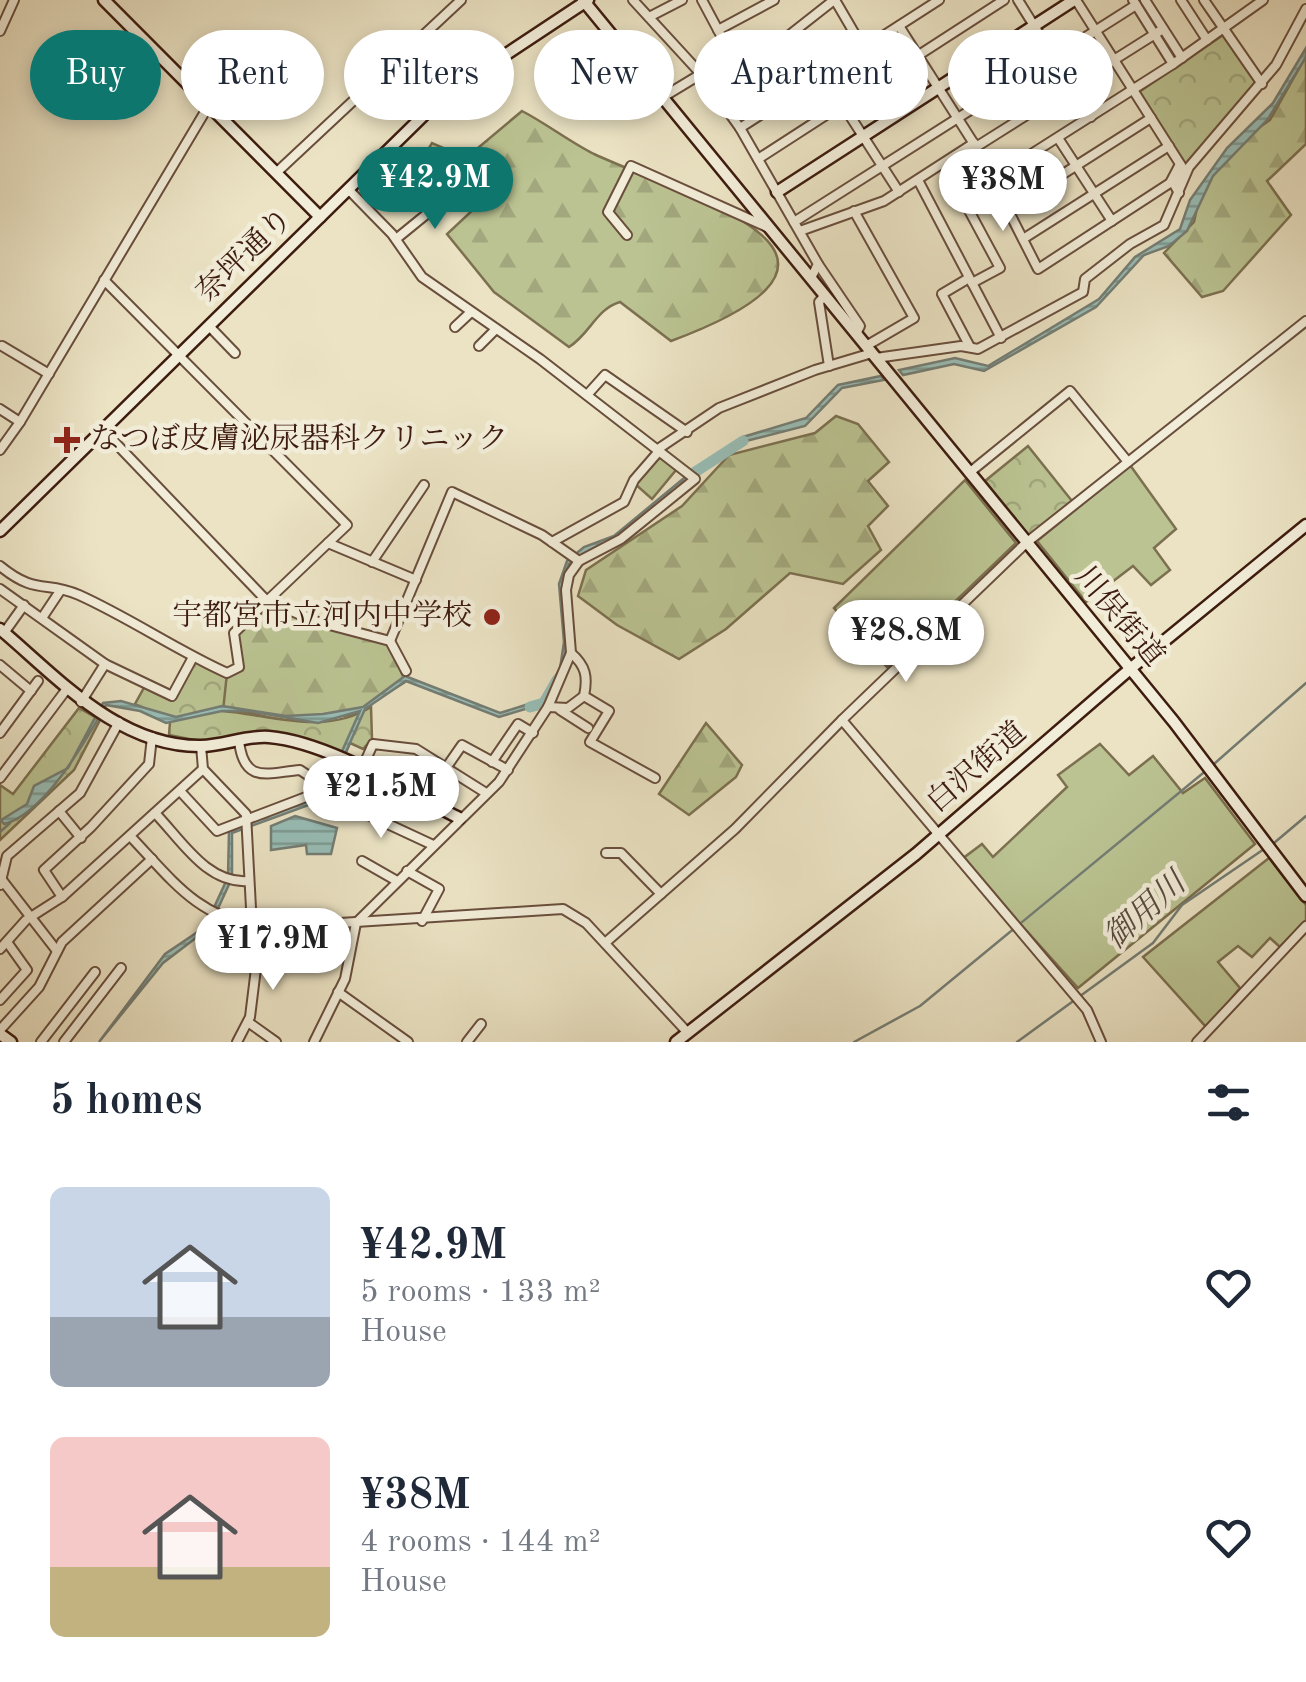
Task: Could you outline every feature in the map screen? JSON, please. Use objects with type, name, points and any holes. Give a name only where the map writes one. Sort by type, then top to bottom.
[{"type":"street","points":[[0,30],[14,0]]},
{"type":"street","points":[[104,0],[181,77]]},
{"type":"street","points":[[276,173],[461,0]]},
{"type":"street","points":[[633,0],[694,65]]},
{"type":"street","points":[[650,17],[682,0]]},
{"type":"street","points":[[702,0],[718,30],[774,0]]},
{"type":"street","points":[[795,30],[834,0],[852,30]]},
{"type":"street","points":[[892,30],[939,0]]},
{"type":"street","points":[[928,49],[1004,0]]},
{"type":"street","points":[[1018,0],[1037,30]]},
{"type":"street","points":[[777,192],[1075,0],[1094,30]]},
{"type":"street","points":[[1181,0],[1207,40]]},
{"type":"street","points":[[1204,0],[1262,84]]},
{"type":"street","name":"川俣街道","points":[[585,1],[609,30]]},
{"type":"street","name":"奈坪通り","points":[[0,531],[450,93],[585,1]]},
{"type":"street","points":[[1113,103],[1261,1]]},
{"type":"street","points":[[1096,30],[1138,2]]},
{"type":"street","points":[[1138,2],[1164,29],[1182,58]]},
{"type":"street","points":[[1138,2],[1174,64]]},
{"type":"street","points":[[552,542],[624,502],[634,480],[659,450],[719,408],[872,353],[978,349],[1083,292],[1085,279],[1130,244],[1164,225],[1188,167],[1262,84],[1306,10]]},
{"type":"street","points":[[899,26],[902,30]]},
{"type":"street","points":[[1164,29],[1114,60],[1180,164],[1175,186],[1179,193]]},
{"type":"street","points":[[928,72],[948,102]]},
{"type":"street","name":"川俣街道","points":[[674,110],[1130,669],[1306,896]]},
{"type":"street","points":[[1008,209],[1151,118]]},
{"type":"street","points":[[0,449],[20,422],[200,120]]},
{"type":"street","points":[[224,120],[320,217]]},
{"type":"street","points":[[734,120],[818,264],[860,326],[856,334]]},
{"type":"street","points":[[740,128],[752,120]]},
{"type":"street","points":[[758,159],[818,120]]},
{"type":"street","points":[[853,120],[899,192]]},
{"type":"street","points":[[794,222],[955,120]]},
{"type":"street","points":[[959,120],[1038,269],[1170,183],[1180,164]]},
{"type":"street","points":[[800,231],[899,192],[1016,120]]},
{"type":"street","points":[[992,180],[1086,120]]},
{"type":"street","points":[[1058,138],[1112,221]]},
{"type":"street","points":[[1023,239],[1169,146]]},
{"type":"street","points":[[944,164],[1000,268],[942,294],[970,347]]},
{"type":"street","points":[[627,234],[608,212],[631,166],[771,229]]},
{"type":"street","points":[[918,180],[1001,338]]},
{"type":"street","points":[[314,1042],[350,964],[356,923],[508,770],[548,707],[570,653],[566,590],[576,559],[622,539],[693,484],[692,474],[422,277],[396,240],[348,189]]},
{"type":"street","points":[[396,240],[450,196]]},
{"type":"street","points":[[854,211],[914,318],[872,353]]},
{"type":"street","points":[[811,278],[818,264]]},
{"type":"street","points":[[0,566],[23,585],[76,593],[192,659],[227,673],[236,672],[234,633],[346,526],[104,280]]},
{"type":"street","points":[[825,295],[819,302],[830,366]]},
{"type":"street","points":[[455,327],[471,312]]},
{"type":"street","points":[[605,943],[735,830],[1026,542],[1306,321]]},
{"type":"street","points":[[208,326],[235,353]]},
{"type":"street","points":[[479,346],[496,329]]},
{"type":"street","points":[[2,346],[49,374]]},
{"type":"street","points":[[588,395],[605,375],[687,432]]},
{"type":"street","points":[[969,472],[1070,391],[1128,462]]},
{"type":"street","points":[[0,409],[20,422]]},
{"type":"street","points":[[102,430],[267,601],[318,622],[390,641],[406,671]]},
{"type":"street","points":[[372,562],[424,485]]},
{"type":"street","points":[[390,641],[452,492],[552,542],[576,559]]},
{"type":"street","name":"白沢街道","points":[[683,1038],[939,835],[1130,669],[1306,525]]},
{"type":"street","points":[[328,544],[416,580]]},
{"type":"street","points":[[0,589],[105,664],[172,696],[192,659]]},
{"type":"street","points":[[42,618],[60,591]]},
{"type":"street","points":[[24,605],[2,631],[80,702],[99,713],[152,735],[201,746],[268,737],[340,761],[459,818]]},
{"type":"street","points":[[560,710],[584,696],[588,680],[581,662],[570,653]]},
{"type":"street","points":[[80,702],[105,664]]},
{"type":"street","points":[[1,669],[31,692]]},
{"type":"street","points":[[0,734],[38,681]]},
{"type":"street","points":[[0,778],[66,690]]},
{"type":"street","points":[[584,696],[609,711],[590,742],[654,778]]},
{"type":"street","points":[[548,707],[588,728]]},
{"type":"street","points":[[842,720],[1088,1010],[1101,1042]]},
{"type":"street","points":[[58,950],[1,883],[4,854],[59,811],[92,777],[119,722]]},
{"type":"street","points":[[492,762],[518,724],[533,733]]},
{"type":"street","points":[[62,897],[44,870],[91,828],[149,764],[152,735]]},
{"type":"street","points":[[239,741],[240,753],[255,772],[270,777],[300,770],[321,794],[432,845]]},
{"type":"street","points":[[346,804],[373,744],[416,749],[486,793]]},
{"type":"street","points":[[201,746],[203,769],[246,814],[248,881],[256,927],[248,1022],[237,1042]]},
{"type":"street","points":[[446,768],[462,746],[508,770]]},
{"type":"street","points":[[0,950],[30,918],[62,897],[203,769]]},
{"type":"street","points":[[180,790],[217,831],[246,824],[321,794]]},
{"type":"street","points":[[59,811],[81,838]]},
{"type":"street","points":[[155,813],[215,876],[228,882],[248,881]]},
{"type":"street","points":[[68,823],[91,828]]},
{"type":"street","points":[[130,837],[191,901],[213,915],[256,927],[563,909],[576,915],[605,943],[683,1038]]},
{"type":"street","points":[[606,853],[621,854],[661,894]]},
{"type":"street","points":[[11,1042],[0,1032],[40,987],[58,950],[152,859]]},
{"type":"street","points":[[362,861],[397,882]]},
{"type":"street","points":[[407,870],[440,889],[422,920]]},
{"type":"street","points":[[1196,1042],[1306,926]]},
{"type":"street","points":[[0,1000],[27,970],[7,942]]},
{"type":"street","points":[[64,1042],[121,968]]},
{"type":"street","points":[[41,1042],[95,972]]},
{"type":"street","points":[[338,992],[408,1042]]},
{"type":"street","points":[[248,1022],[276,1042]]},
{"type":"street","points":[[467,1042],[480,1024]]},
{"type":"green space","points":[[1223,35],[1257,83],[1186,165],[1139,92]]},
{"type":"green space","points":[[1306,56],[1306,144],[1267,181],[1291,215],[1223,291],[1202,297],[1164,253],[1194,222],[1202,185],[1240,141],[1270,120]]},
{"type":"green space","points":[[522,111],[594,154],[726,211],[759,233],[777,256],[772,282],[739,310],[671,341],[620,302],[605,310],[569,347],[494,292],[447,234],[476,207],[413,174],[432,143],[466,158]]},
{"type":"green space","points":[[836,416],[858,424],[889,462],[868,481],[888,506],[868,526],[881,550],[843,584],[790,573],[726,629],[679,659],[617,625],[578,596],[586,570],[682,506],[729,455],[815,433]]},
{"type":"green space","points":[[1028,446],[1072,501],[1028,536],[985,481]]},
{"type":"green space","points":[[660,455],[676,470],[652,499],[635,484]]},
{"type":"green space","points":[[1130,465],[1176,529],[1154,548],[1170,570],[1151,585],[1133,566],[1086,602],[1037,541]]},
{"type":"green space","points":[[965,480],[1016,543],[887,667],[834,608]]},
{"type":"green space","points":[[266,604],[390,641],[405,682],[352,715],[283,721],[222,706],[227,673],[236,672],[234,633]]},
{"type":"green space","points":[[192,659],[227,673],[223,711],[316,722],[353,716],[371,707],[372,739],[363,749],[350,743],[344,757],[270,732],[199,741],[169,735],[170,722],[135,704],[146,684],[172,695]]},
{"type":"green space","points":[[79,708],[100,720],[74,770],[0,840],[0,785],[13,794]]},
{"type":"green space","points":[[706,723],[742,765],[736,777],[689,815],[659,794]]},
{"type":"green space","points":[[1100,744],[1129,775],[1153,756],[1183,793],[1205,778],[1255,844],[1078,988],[962,859],[982,844],[993,857],[1067,787],[1058,775]]},
{"type":"green space","points":[[1269,858],[1306,905],[1306,920],[1280,947],[1270,938],[1252,957],[1238,946],[1218,962],[1240,988],[1207,1028],[1143,957]]},
{"type":"water","points":[[1306,48],[1306,57],[1268,119],[1213,176],[1187,231],[1169,246],[1144,255],[1096,307],[984,371],[954,364],[903,375],[899,370],[955,358],[988,366],[1099,299],[1135,257],[1180,229],[1190,200],[1227,148],[1273,103]]},
{"type":"water","points":[[881,376],[884,380],[842,388],[805,426],[746,441],[732,452],[729,448],[743,437],[806,418],[838,385]]},
{"type":"water","points":[[701,464],[703,469],[613,541],[569,564],[564,594],[566,634],[564,661],[558,676],[542,704],[499,717],[406,681],[365,709],[325,799],[232,833],[232,878],[209,928],[163,963],[99,1042],[165,954],[205,927],[228,877],[229,830],[322,796],[360,711],[318,723],[249,711],[222,711],[166,723],[140,711],[106,705],[72,761],[103,703],[121,701],[176,717],[222,706],[286,716],[323,714],[363,707],[405,676],[500,713],[541,700],[560,669],[564,642],[559,584],[567,561],[584,547],[614,536]]},
{"type":"water","points":[[66,769],[34,806],[4,824],[1,820],[27,804],[34,786]]},
{"type":"water","points":[[295,816],[337,828],[331,854],[307,854],[306,845],[271,850],[271,826]]},
{"type":"waterway","points":[[692,474],[743,441]]},
{"type":"waterway","points":[[530,707],[544,703],[557,680]]},
{"type":"waterway","points":[[1214,764],[1306,683]]},
{"type":"waterway","points":[[854,1042],[920,1006],[1208,769]]},
{"type":"waterway","name":"御用川","points":[[1274,843],[1306,816]]},
{"type":"waterway","points":[[0,832],[10,823]]},
{"type":"waterway","name":"御用川","points":[[1017,1042],[1153,943],[1182,905],[1267,847]]},
{"type":"place","name":"なつぼ皮膚泌尿器科クリニック","points":[[67,440]]},
{"type":"place","name":"宇都宮市立河内中学校","points":[[492,617]]}]
